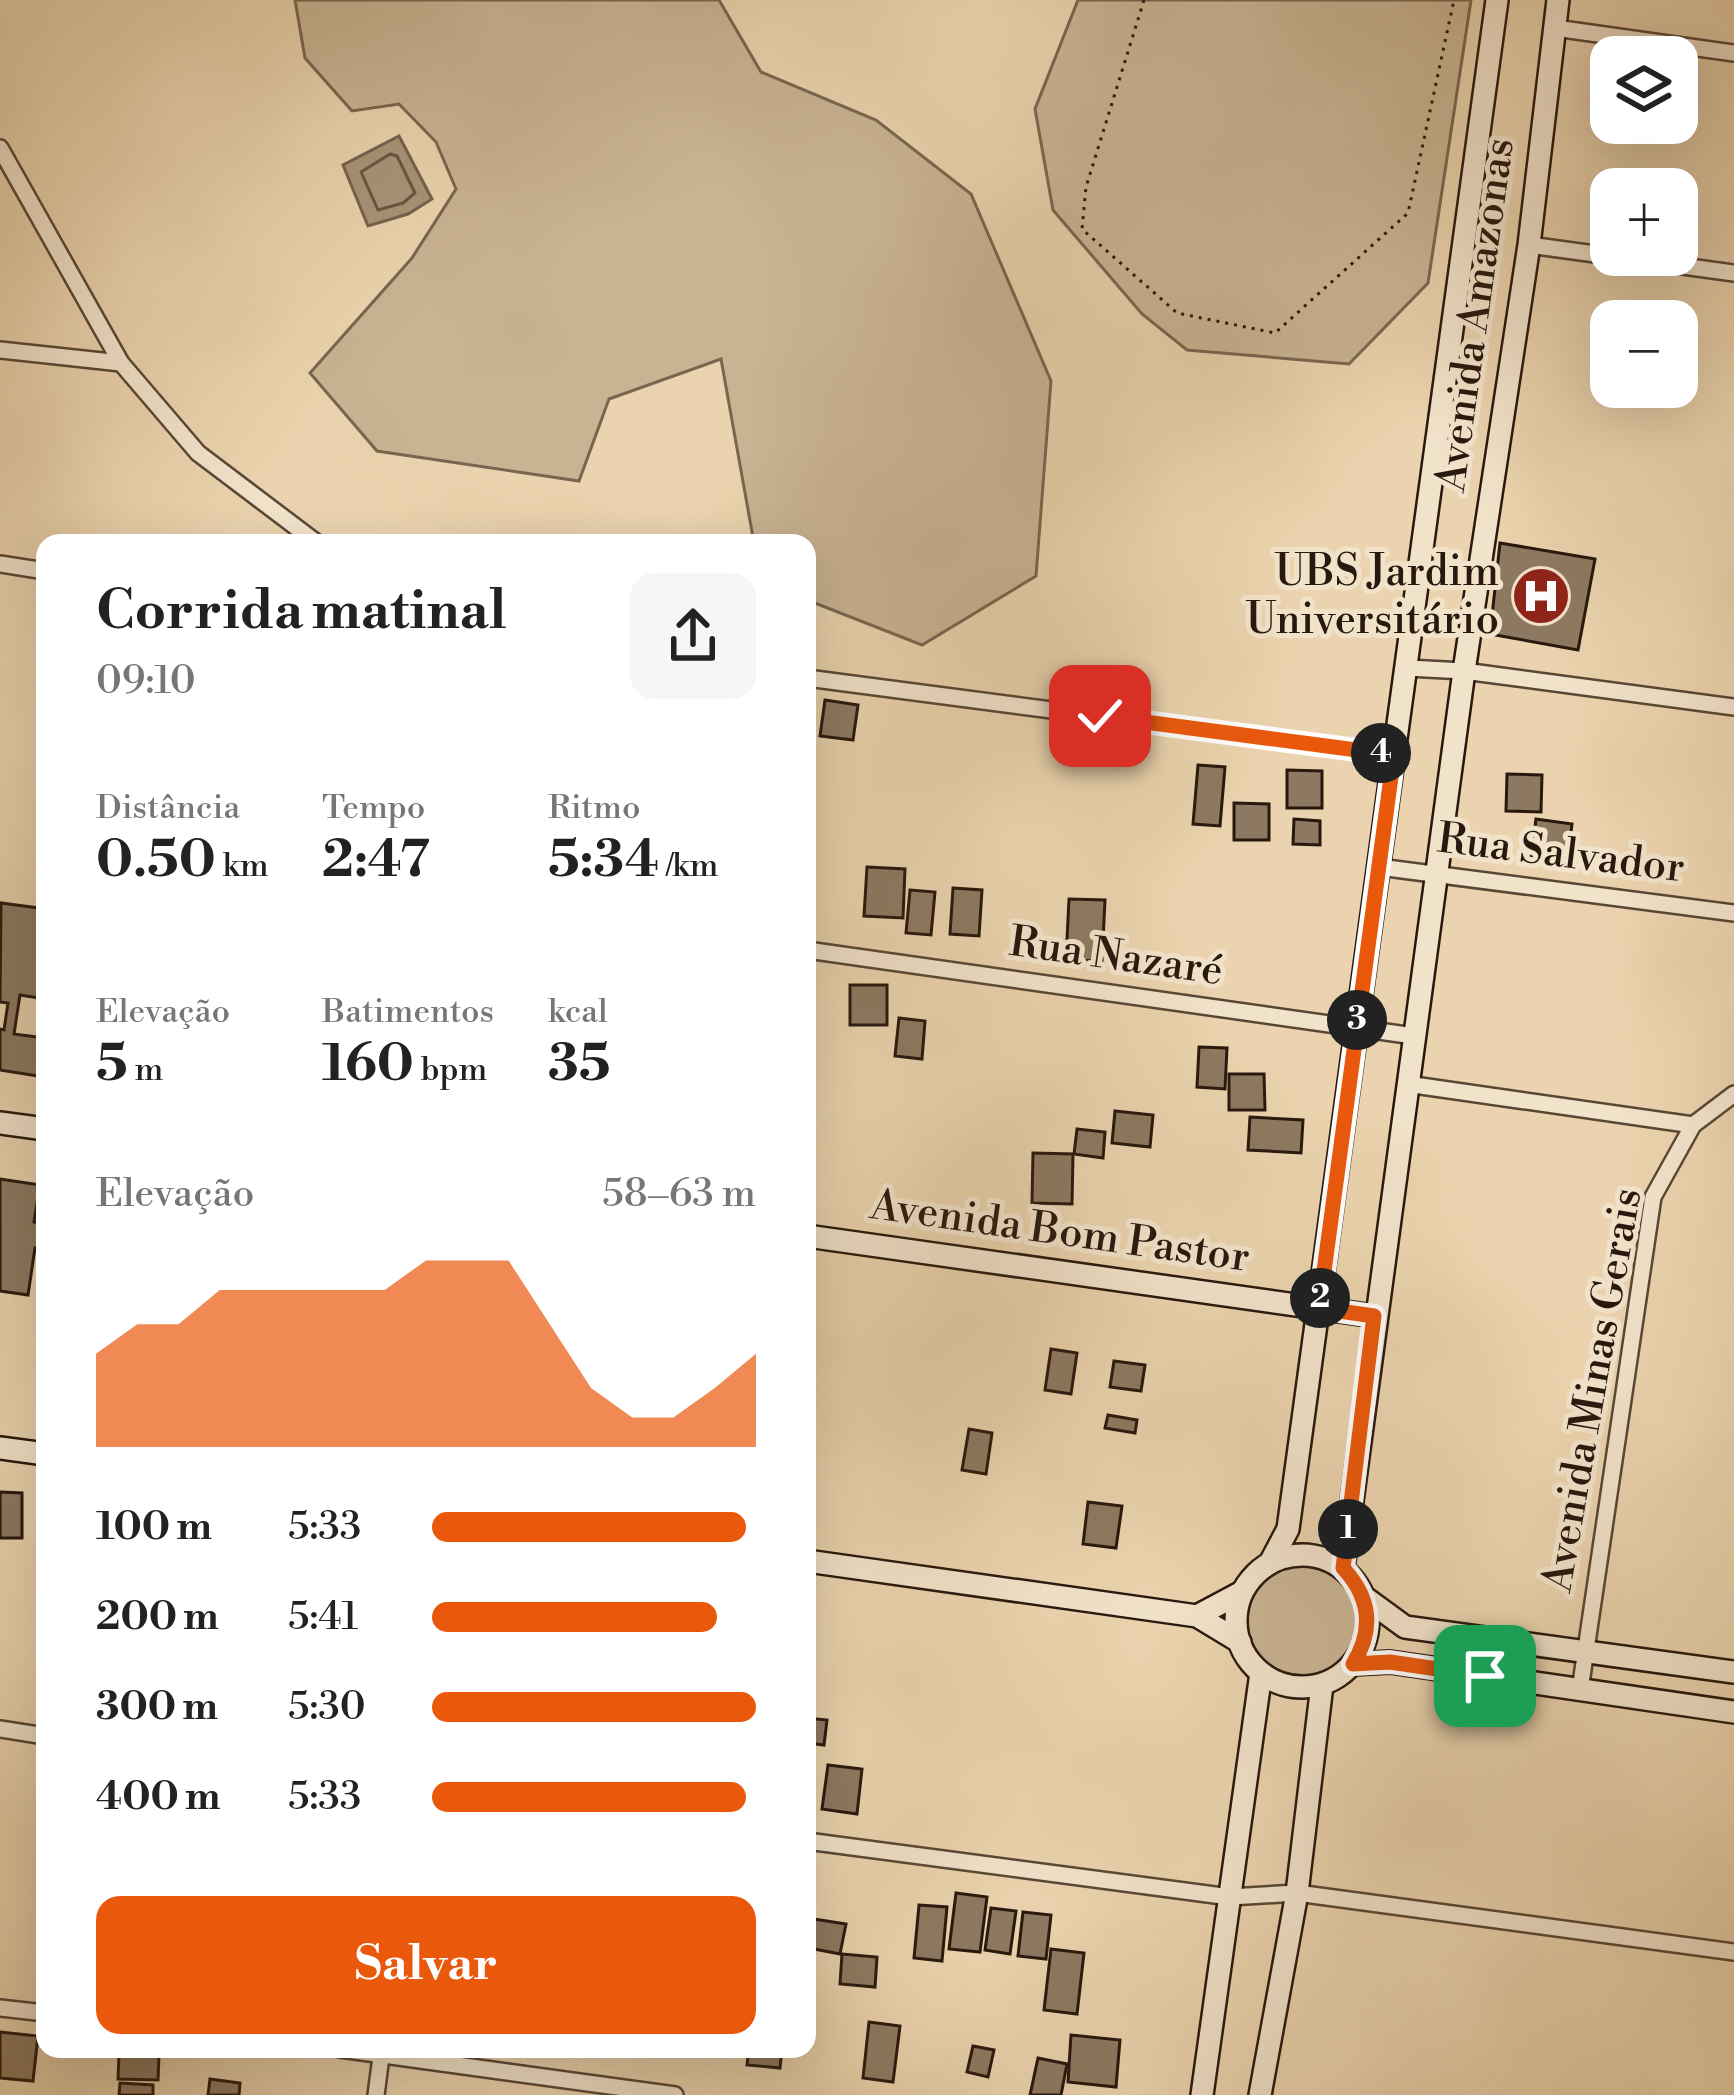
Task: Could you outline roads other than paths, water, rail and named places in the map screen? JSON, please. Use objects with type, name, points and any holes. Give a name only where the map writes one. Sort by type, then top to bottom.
[{"type":"street","name":"Avenida Amazonas","points":[[1270,1563],[1288,1529],[1497,0]]},
{"type":"street","name":"Avenida Amazonas","points":[[1343,1568],[1558,0]]},
{"type":"street","points":[[1555,28],[1734,53]]},
{"type":"street","points":[[0,148],[121,363],[198,453],[305,534]]},
{"type":"street","points":[[1528,245],[1734,272]]},
{"type":"street","points":[[0,350],[121,363]]},
{"type":"street","points":[[0,564],[36,570]]},
{"type":"street","points":[[1408,668],[1734,707]]},
{"type":"street","points":[[816,679],[1394,755]]},
{"type":"street","name":"Rua Salvador","points":[[1379,867],[1734,913]]},
{"type":"street","name":"Rua Nazaré","points":[[816,951],[1414,1036]]},
{"type":"street","points":[[1407,1084],[1694,1125]]},
{"type":"street","name":"Avenida Minas Gerais","points":[[1580,1690],[1653,1197],[1694,1125],[1734,1094]]},
{"type":"street","points":[[0,1123],[36,1128]]},
{"type":"street","name":"Avenida Bom Pastor","points":[[816,1237],[1374,1316]]},
{"type":"street","points":[[0,1448],[36,1453]]},
{"type":"street","points":[[1197,1616],[1242,1592],[1270,1563],[1308,1555],[1343,1568],[1364,1597],[1406,1627],[1734,1672]]},
{"type":"street","points":[[816,1562],[1197,1616],[1240,1642]]},
{"type":"street","points":[[1242,1592],[1237,1611],[1240,1642],[1261,1673],[1280,1684],[1322,1685],[1353,1664],[1390,1662],[1734,1712]]},
{"type":"street","points":[[1353,1664],[1368,1631],[1364,1597]]},
{"type":"street","points":[[1202,2095],[1261,1673]]},
{"type":"street","points":[[1260,2095],[1297,1893],[1322,1685]]},
{"type":"street","points":[[0,1729],[36,1735]]},
{"type":"street","points":[[816,1841],[1230,1897],[1297,1893],[1734,1952]]},
{"type":"street","points":[[0,2008],[36,2012]]},
{"type":"street","points":[[376,2095],[381,2058]]},
{"type":"street","points":[[423,2058],[675,2095]]},
{"type":"water","points":[[399,136],[432,199],[408,214],[368,226],[343,165]]},
{"type":"place","name":"UBS Jardim Universitário","points":[[1541,596]]}]
